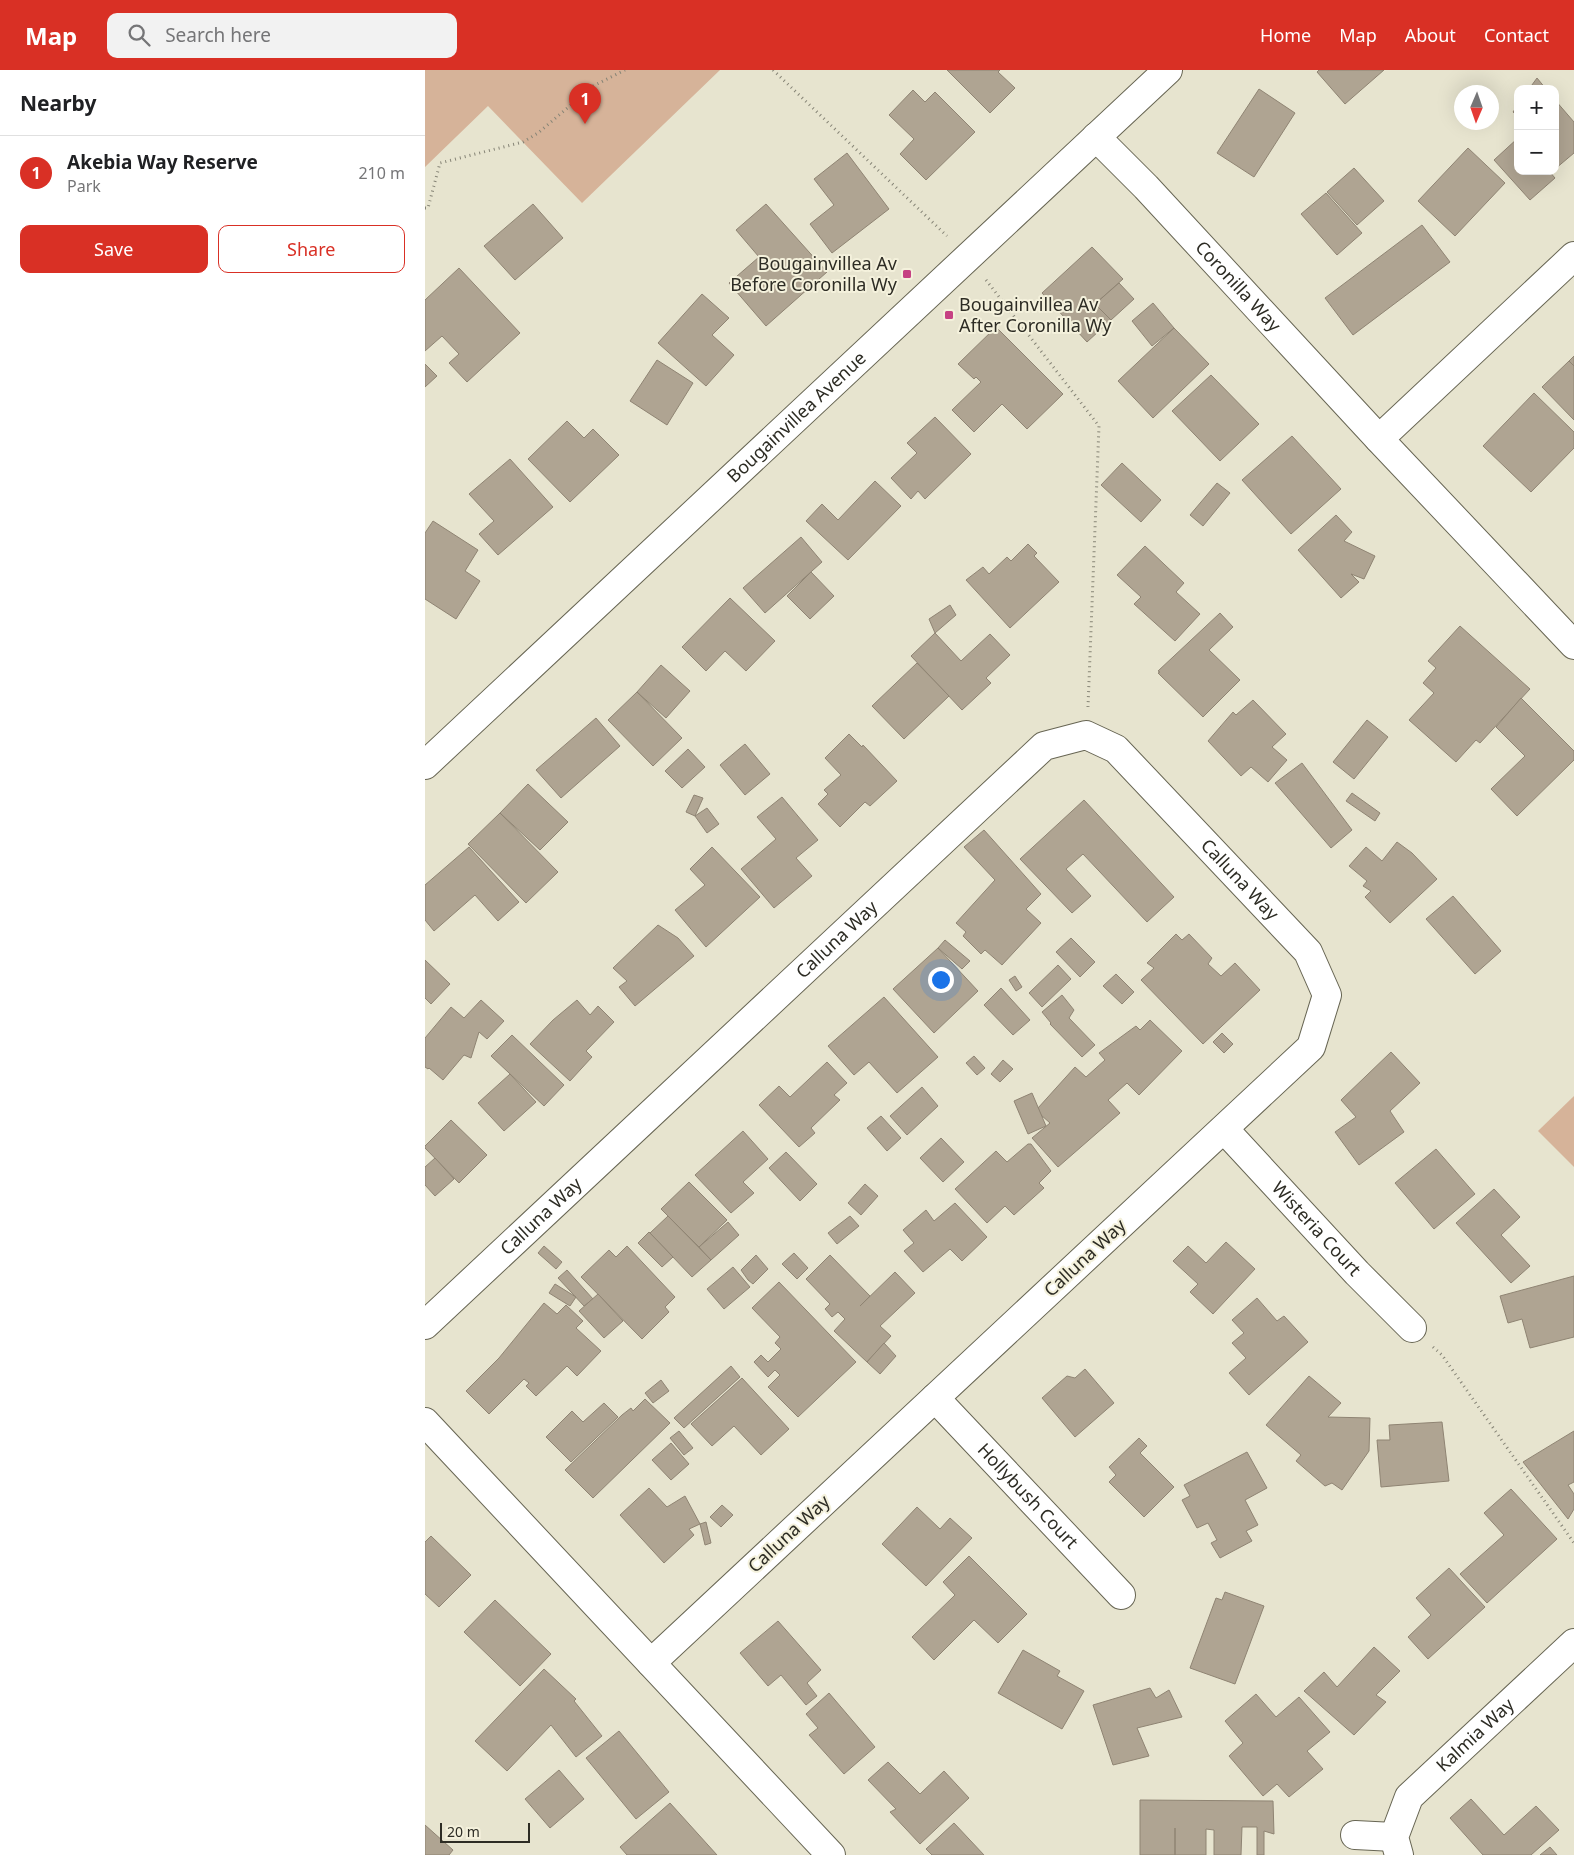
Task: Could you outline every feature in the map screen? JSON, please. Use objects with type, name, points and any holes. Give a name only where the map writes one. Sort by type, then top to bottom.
[{"type":"street","name":"Bougainvillea Avenue","points":[[425,765],[1168,70]]},
{"type":"street","name":"Coronilla Way","points":[[1096,137],[1146,187],[1574,645]]},
{"type":"street","points":[[1379,438],[1574,256]]},
{"type":"street","name":"Calluna Way","points":[[425,1326],[1044,746],[1086,735],[1116,749],[1308,952],[1327,995],[1311,1047],[651,1663]]},
{"type":"street","name":"Wisteria Court","points":[[1224,1129],[1357,1273],[1412,1328]]},
{"type":"street","name":"Hollybush Court","points":[[935,1398],[1121,1595]]},
{"type":"street","points":[[425,1422],[831,1855]]},
{"type":"street","name":"Kalmia Way","points":[[1355,1835],[1397,1846],[1409,1797],[1574,1643]]},
{"type":"path","points":[[425,208],[428,208],[440,163],[523,142],[538,133],[571,107],[593,86],[625,70]]},
{"type":"path","points":[[773,70],[968,256],[1099,426],[1086,735]]},
{"type":"path","points":[[1412,1328],[1442,1355],[1574,1543]]},
{"type":"shaded area","points":[[425,70],[720,70],[582,203],[488,106],[425,167]]},
{"type":"shaded area","points":[[1574,1096],[1574,1167],[1538,1131]]},
{"type":"building","points":[[947,70],[1000,70],[998,72],[1015,88],[990,113]]},
{"type":"building","points":[[1319,70],[1384,70],[1345,104],[1317,72]]},
{"type":"building","points":[[1537,78],[1543,85],[1532,85]]},
{"type":"building","points":[[1259,89],[1295,113],[1254,177],[1217,153]]},
{"type":"building","points":[[913,90],[925,102],[935,92],[975,132],[926,180],[900,154],[914,139],[889,115]]},
{"type":"building","points":[[1559,105],[1574,122],[1574,153],[1559,166]]},
{"type":"building","points":[[1514,142],[1514,175],[1552,175],[1555,178],[1530,200],[1494,160]]},
{"type":"building","points":[[1468,148],[1505,183],[1455,236],[1418,201]]},
{"type":"building","points":[[847,153],[889,209],[832,253],[810,224],[834,205],[814,179]]},
{"type":"building","points":[[1354,168],[1384,201],[1357,225],[1327,192]]},
{"type":"building","points":[[1326,193],[1362,233],[1337,255],[1301,214]]},
{"type":"building","points":[[533,204],[563,238],[515,280],[484,246]]},
{"type":"building","points":[[766,204],[827,272],[766,326],[729,283],[759,257],[736,230]]},
{"type":"building","points":[[1422,225],[1450,262],[1353,335],[1325,298]]},
{"type":"building","points":[[1092,247],[1123,279],[1095,304],[1111,320],[1087,342],[1042,293]]},
{"type":"building","points":[[459,268],[520,333],[467,382],[449,363],[459,354],[442,336],[425,351],[425,300]]},
{"type":"building","points":[[1119,283],[1134,299],[1111,320],[1095,304]]},
{"type":"building","points":[[702,294],[729,318],[712,335],[734,355],[706,386],[658,343]]},
{"type":"building","points":[[1153,303],[1174,328],[1152,346],[1132,321]]},
{"type":"building","points":[[996,327],[1063,394],[1027,429],[1002,404],[974,432],[952,410],[981,382],[976,377],[974,379],[958,364]]},
{"type":"building","points":[[1174,328],[1209,364],[1153,418],[1118,381]]},
{"type":"building","points":[[1574,356],[1574,366],[1569,361]]},
{"type":"building","points":[[657,360],[693,383],[667,425],[630,401]]},
{"type":"building","points":[[1569,361],[1574,366],[1574,420],[1542,387]]},
{"type":"building","points":[[425,364],[437,376],[425,387]]},
{"type":"building","points":[[1211,375],[1259,424],[1220,461],[1172,411]]},
{"type":"building","points":[[1534,393],[1574,432],[1574,448],[1531,492],[1483,446]]},
{"type":"building","points":[[935,417],[971,454],[925,499],[918,491],[911,499],[891,478],[917,453],[907,443]]},
{"type":"building","points":[[567,421],[584,438],[593,429],[619,455],[570,502],[528,459]]},
{"type":"building","points":[[1292,436],[1341,489],[1291,534],[1242,480]]},
{"type":"building","points":[[510,459],[553,507],[498,555],[479,534],[494,521],[469,494]]},
{"type":"building","points":[[1122,463],[1161,500],[1141,522],[1101,485]]},
{"type":"building","points":[[875,481],[901,506],[848,560],[806,521],[822,504],[838,520]]},
{"type":"building","points":[[1217,483],[1230,493],[1203,526],[1190,515]]},
{"type":"building","points":[[1336,515],[1352,532],[1344,541],[1375,556],[1364,579],[1351,574],[1359,582],[1341,598],[1298,550]]},
{"type":"building","points":[[433,521],[478,550],[465,571],[480,581],[456,619],[425,599],[425,533]]},
{"type":"building","points":[[801,537],[822,562],[765,613],[743,588]]},
{"type":"building","points":[[1028,544],[1037,553],[1034,556],[1059,582],[1010,628],[966,580],[983,567],[989,574],[1007,557],[1011,561]]},
{"type":"building","points":[[1145,546],[1184,583],[1176,592],[1200,614],[1175,641],[1134,604],[1141,597],[1117,575]]},
{"type":"building","points":[[811,572],[834,596],[810,619],[787,596]]},
{"type":"building","points":[[730,598],[775,641],[746,671],[725,651],[706,671],[682,647]]},
{"type":"building","points":[[950,605],[956,615],[935,633],[929,619]]},
{"type":"building","points":[[1220,613],[1233,627],[1209,650],[1240,680],[1203,717],[1158,671]]},
{"type":"building","points":[[1460,626],[1530,689],[1480,743],[1476,740],[1456,762],[1409,720],[1434,693],[1423,683],[1436,668],[1428,661]]},
{"type":"building","points":[[935,633],[961,661],[990,634],[1010,655],[986,678],[991,683],[962,710],[911,656]]},
{"type":"building","points":[[917,663],[949,696],[904,739],[872,706]]},
{"type":"building","points":[[661,665],[690,691],[666,718],[637,692]]},
{"type":"building","points":[[637,692],[682,738],[653,766],[608,720]]},
{"type":"building","points":[[1521,698],[1574,751],[1574,760],[1517,816],[1491,789],[1525,756],[1496,727]]},
{"type":"building","points":[[1253,700],[1286,734],[1272,747],[1287,760],[1268,782],[1251,767],[1241,776],[1208,741],[1233,712],[1236,715]]},
{"type":"building","points":[[596,718],[620,746],[561,798],[536,770]]},
{"type":"building","points":[[1367,720],[1388,737],[1354,779],[1333,762]]},
{"type":"building","points":[[849,734],[862,747],[863,745],[897,781],[870,806],[865,802],[840,827],[818,804],[828,794],[824,790],[841,775],[825,758]]},
{"type":"building","points":[[745,744],[770,774],[745,795],[720,765]]},
{"type":"building","points":[[688,749],[705,767],[682,788],[665,771]]},
{"type":"building","points":[[1302,763],[1352,830],[1331,848],[1275,783]]},
{"type":"building","points":[[528,784],[568,822],[540,850],[500,813]]},
{"type":"building","points":[[1352,793],[1380,813],[1375,821],[1346,801]]},
{"type":"building","points":[[694,795],[703,798],[695,816],[686,812]]},
{"type":"building","points":[[782,797],[818,840],[796,858],[812,876],[774,908],[741,869],[776,839],[757,817]]},
{"type":"building","points":[[1084,800],[1174,897],[1147,922],[1083,854],[1066,869],[1091,896],[1072,913],[1020,859]]},
{"type":"building","points":[[707,808],[719,824],[707,833],[695,816]]},
{"type":"building","points":[[500,813],[558,872],[526,903],[468,844]]},
{"type":"building","points":[[984,830],[1041,894],[1026,909],[1041,923],[1002,965],[985,950],[981,954],[963,936],[966,932],[956,923],[995,880],[964,847]]},
{"type":"building","points":[[1397,842],[1412,853],[1437,879],[1390,923],[1365,897],[1371,891],[1363,886],[1367,881],[1349,866],[1366,847],[1382,861]]},
{"type":"building","points":[[469,847],[519,902],[498,921],[475,895],[434,931],[425,920],[425,885]]},
{"type":"building","points":[[712,847],[760,897],[706,947],[675,910],[705,885],[690,869]]},
{"type":"building","points":[[1453,896],[1501,951],[1475,974],[1426,919]]},
{"type":"building","points":[[658,925],[678,938],[694,956],[635,1006],[619,987],[627,981],[613,968]]},
{"type":"building","points":[[1176,934],[1182,940],[1189,934],[1212,958],[1208,964],[1221,976],[1235,963],[1260,990],[1203,1044],[1141,980],[1154,968],[1147,963]]},
{"type":"building","points":[[1071,938],[1095,962],[1080,977],[1056,952]]},
{"type":"building","points":[[945,940],[970,961],[962,969],[938,948]]},
{"type":"building","points":[[938,948],[978,991],[934,1033],[893,989]]},
{"type":"building","points":[[425,960],[450,984],[431,1004],[425,998]]},
{"type":"building","points":[[1058,965],[1071,979],[1042,1007],[1029,993]]},
{"type":"building","points":[[1116,974],[1134,992],[1122,1004],[1103,986]]},
{"type":"building","points":[[1015,976],[1022,987],[1016,991],[1009,980]]},
{"type":"building","points":[[1001,988],[1030,1020],[1013,1035],[984,1005]]},
{"type":"building","points":[[1062,995],[1074,1010],[1069,1018],[1095,1045],[1082,1057],[1050,1024],[1042,1012]]},
{"type":"building","points":[[884,997],[938,1057],[897,1093],[869,1062],[854,1075],[828,1046]]},
{"type":"building","points":[[481,1000],[504,1021],[487,1039],[479,1032],[471,1058],[464,1055],[443,1080],[429,1068],[425,1067],[425,1038],[451,1007],[464,1018]]},
{"type":"building","points":[[577,1000],[590,1015],[598,1006],[614,1022],[586,1051],[592,1057],[570,1081],[530,1044],[553,1020]]},
{"type":"building","points":[[1150,1020],[1182,1051],[1139,1095],[1127,1083],[1108,1100],[1120,1113],[1058,1167],[1032,1138],[1050,1123],[1041,1115],[1038,1108],[1075,1067],[1086,1077],[1105,1060],[1099,1053],[1136,1026],[1140,1030]]},
{"type":"building","points":[[1222,1033],[1233,1044],[1224,1053],[1213,1042]]},
{"type":"building","points":[[512,1035],[564,1085],[544,1106],[491,1056]]},
{"type":"building","points":[[1391,1052],[1420,1083],[1390,1111],[1404,1132],[1359,1165],[1335,1132],[1356,1117],[1341,1100]]},
{"type":"building","points":[[974,1056],[985,1068],[977,1075],[966,1063]]},
{"type":"building","points":[[1003,1060],[1013,1069],[1000,1082],[991,1074]]},
{"type":"building","points":[[827,1062],[847,1083],[834,1095],[840,1100],[811,1128],[815,1133],[799,1147],[759,1105],[779,1086],[790,1097]]},
{"type":"building","points":[[510,1074],[536,1102],[504,1131],[478,1103]]},
{"type":"building","points":[[922,1087],[938,1106],[907,1135],[890,1116]]},
{"type":"building","points":[[1032,1093],[1046,1126],[1028,1134],[1014,1101]]},
{"type":"building","points":[[881,1116],[901,1138],[887,1151],[867,1128]]},
{"type":"building","points":[[451,1120],[487,1155],[459,1183],[425,1148]]},
{"type":"building","points":[[743,1131],[768,1159],[743,1182],[754,1193],[731,1213],[695,1175]]},
{"type":"building","points":[[941,1138],[964,1162],[943,1182],[920,1158]]},
{"type":"building","points":[[1028,1144],[1031,1144],[1051,1171],[1039,1183],[1044,1188],[1014,1215],[1005,1206],[987,1223],[955,1189],[996,1151],[1007,1162]]},
{"type":"building","points":[[1436,1149],[1475,1194],[1434,1229],[1395,1183]]},
{"type":"building","points":[[786,1152],[817,1184],[800,1201],[769,1168]]},
{"type":"building","points":[[435,1158],[454,1179],[435,1196],[425,1185],[425,1167]]},
{"type":"building","points":[[689,1182],[727,1220],[699,1247],[661,1209]]},
{"type":"building","points":[[865,1184],[878,1196],[861,1215],[848,1203]]},
{"type":"building","points":[[1494,1189],[1520,1217],[1501,1235],[1530,1266],[1511,1283],[1456,1223]]},
{"type":"building","points":[[955,1203],[987,1237],[962,1261],[950,1249],[923,1272],[904,1251],[914,1243],[903,1230],[926,1210],[934,1221]]},
{"type":"building","points":[[668,1216],[711,1260],[692,1277],[650,1233]]},
{"type":"building","points":[[850,1216],[859,1226],[837,1244],[828,1233]]},
{"type":"building","points":[[728,1222],[739,1235],[711,1260],[699,1247]]},
{"type":"building","points":[[649,1232],[673,1257],[662,1267],[638,1243]]},
{"type":"building","points":[[1226,1242],[1255,1269],[1213,1314],[1190,1292],[1198,1284],[1173,1261],[1188,1246],[1206,1263]]},
{"type":"building","points":[[544,1246],[562,1262],[556,1269],[538,1253]]},
{"type":"building","points":[[627,1246],[675,1297],[665,1307],[669,1312],[642,1339],[581,1277],[609,1250],[616,1257]]},
{"type":"building","points":[[794,1253],[808,1268],[797,1279],[782,1264]]},
{"type":"building","points":[[756,1255],[768,1269],[753,1284],[741,1270]]},
{"type":"building","points":[[830,1255],[870,1296],[860,1306],[895,1272],[915,1293],[880,1326],[891,1336],[867,1362],[834,1331],[845,1319],[838,1312],[832,1317],[825,1309],[830,1304],[806,1279]]},
{"type":"building","points":[[733,1267],[750,1287],[724,1309],[707,1289]]},
{"type":"building","points":[[567,1270],[593,1299],[584,1306],[558,1278]]},
{"type":"building","points":[[1574,1276],[1574,1337],[1530,1348],[1522,1319],[1508,1323],[1500,1296]]},
{"type":"building","points":[[779,1282],[856,1362],[798,1417],[768,1387],[780,1375],[775,1370],[768,1377],[754,1362],[761,1355],[768,1362],[781,1349],[775,1343],[780,1337],[752,1308]]},
{"type":"building","points":[[555,1284],[576,1297],[570,1306],[549,1293]]},
{"type":"building","points":[[598,1294],[623,1321],[604,1338],[579,1311]]},
{"type":"building","points":[[1257,1298],[1277,1321],[1284,1316],[1308,1342],[1249,1395],[1229,1373],[1246,1358],[1232,1343],[1244,1333],[1232,1320]]},
{"type":"building","points":[[544,1303],[557,1314],[566,1305],[583,1321],[576,1328],[601,1351],[577,1376],[567,1366],[536,1396],[526,1386],[529,1383],[524,1379],[489,1414],[466,1391],[499,1358]]},
{"type":"building","points":[[884,1343],[896,1356],[880,1374],[867,1362]]},
{"type":"building","points":[[731,1366],[740,1377],[684,1428],[674,1418]]},
{"type":"building","points":[[1085,1369],[1114,1403],[1075,1437],[1042,1398],[1067,1376],[1075,1378]]},
{"type":"building","points":[[1309,1376],[1341,1403],[1328,1417],[1370,1418],[1369,1451],[1342,1490],[1332,1483],[1325,1486],[1296,1461],[1301,1455],[1266,1425]]},
{"type":"building","points":[[742,1378],[789,1429],[761,1455],[734,1426],[712,1446],[691,1424]]},
{"type":"building","points":[[661,1380],[669,1391],[653,1403],[645,1393]]},
{"type":"building","points":[[645,1399],[670,1423],[593,1498],[565,1470],[622,1415],[631,1408],[633,1411]]},
{"type":"building","points":[[604,1403],[618,1417],[571,1462],[546,1437],[572,1411],[583,1422]]},
{"type":"building","points":[[1442,1422],[1449,1481],[1381,1487],[1377,1440],[1390,1440],[1389,1425]]},
{"type":"building","points":[[679,1431],[693,1448],[684,1455],[670,1438]]},
{"type":"building","points":[[1574,1431],[1574,1482],[1568,1485],[1574,1494],[1574,1509],[1568,1519],[1523,1462]]},
{"type":"building","points":[[1139,1438],[1147,1446],[1140,1453],[1174,1487],[1144,1517],[1109,1482],[1116,1475],[1109,1467]]},
{"type":"building","points":[[671,1443],[689,1464],[671,1480],[652,1460]]},
{"type":"building","points":[[1247,1452],[1267,1488],[1245,1500],[1258,1525],[1246,1531],[1252,1541],[1220,1558],[1211,1543],[1217,1540],[1208,1523],[1197,1528],[1182,1500],[1190,1496],[1184,1485]]},
{"type":"building","points":[[649,1488],[667,1507],[685,1496],[700,1524],[689,1529],[694,1535],[664,1563],[620,1515]]},
{"type":"building","points":[[1511,1489],[1557,1539],[1487,1603],[1460,1574],[1504,1535],[1484,1513]]},
{"type":"building","points":[[722,1505],[733,1515],[721,1527],[710,1517]]},
{"type":"building","points":[[917,1507],[940,1529],[950,1518],[972,1538],[926,1586],[882,1544]]},
{"type":"building","points":[[706,1522],[711,1543],[705,1545],[700,1524]]},
{"type":"building","points":[[431,1536],[471,1575],[439,1607],[425,1594],[425,1542]]},
{"type":"building","points":[[969,1556],[1027,1614],[998,1643],[974,1620],[934,1660],[912,1637],[955,1595],[943,1582]]},
{"type":"building","points":[[1449,1568],[1485,1607],[1428,1659],[1408,1637],[1431,1615],[1416,1598]]},
{"type":"building","points":[[1225,1592],[1264,1606],[1235,1684],[1190,1668],[1216,1598],[1222,1600]]},
{"type":"building","points":[[495,1600],[551,1654],[520,1686],[464,1632]]},
{"type":"building","points":[[778,1621],[821,1670],[807,1683],[817,1696],[806,1705],[781,1675],[768,1686],[740,1653]]},
{"type":"building","points":[[1374,1647],[1400,1671],[1376,1695],[1386,1702],[1354,1735],[1304,1691],[1324,1672],[1337,1687]]},
{"type":"building","points":[[1023,1650],[1060,1671],[1057,1676],[1084,1691],[1062,1729],[998,1693]]},
{"type":"building","points":[[544,1669],[576,1699],[574,1701],[602,1736],[576,1757],[551,1725],[507,1771],[475,1741]]},
{"type":"building","points":[[1150,1688],[1156,1698],[1169,1690],[1182,1717],[1137,1728],[1149,1756],[1113,1765],[1093,1705]]},
{"type":"building","points":[[829,1693],[875,1747],[844,1774],[809,1735],[818,1728],[806,1714]]},
{"type":"building","points":[[1256,1694],[1276,1717],[1299,1697],[1330,1732],[1307,1751],[1323,1769],[1289,1797],[1277,1784],[1263,1796],[1229,1756],[1243,1743],[1225,1721]]},
{"type":"building","points":[[619,1731],[669,1792],[636,1819],[586,1758]]},
{"type":"building","points":[[888,1762],[920,1794],[944,1771],[969,1798],[920,1844],[890,1812],[896,1809],[868,1780]]},
{"type":"building","points":[[559,1770],[584,1799],[550,1828],[525,1799]]},
{"type":"building","points":[[1471,1799],[1504,1835],[1536,1806],[1559,1830],[1531,1855],[1483,1855],[1450,1818]]},
{"type":"building","points":[[1140,1800],[1273,1801],[1274,1834],[1264,1831],[1264,1855],[1257,1855],[1257,1827],[1242,1827],[1241,1855],[1214,1855],[1214,1830],[1206,1829],[1206,1855],[1140,1855]]},
{"type":"building","points":[[670,1803],[717,1855],[627,1855],[620,1847]]},
{"type":"building","points":[[954,1823],[984,1855],[932,1855],[926,1849]]},
{"type":"building","points":[[425,1825],[453,1850],[449,1855],[425,1855]]},
{"type":"building","points":[[1550,1847],[1557,1855],[1540,1855]]},
{"type":"place","name":"Akebia Way Reserve","points":[[585,124]]},
{"type":"place","name":"Bougainvillea Av Before Coronilla Wy","points":[[907,274]]},
{"type":"place","name":"Bougainvillea Av After Coronilla Wy","points":[[949,315]]}]
